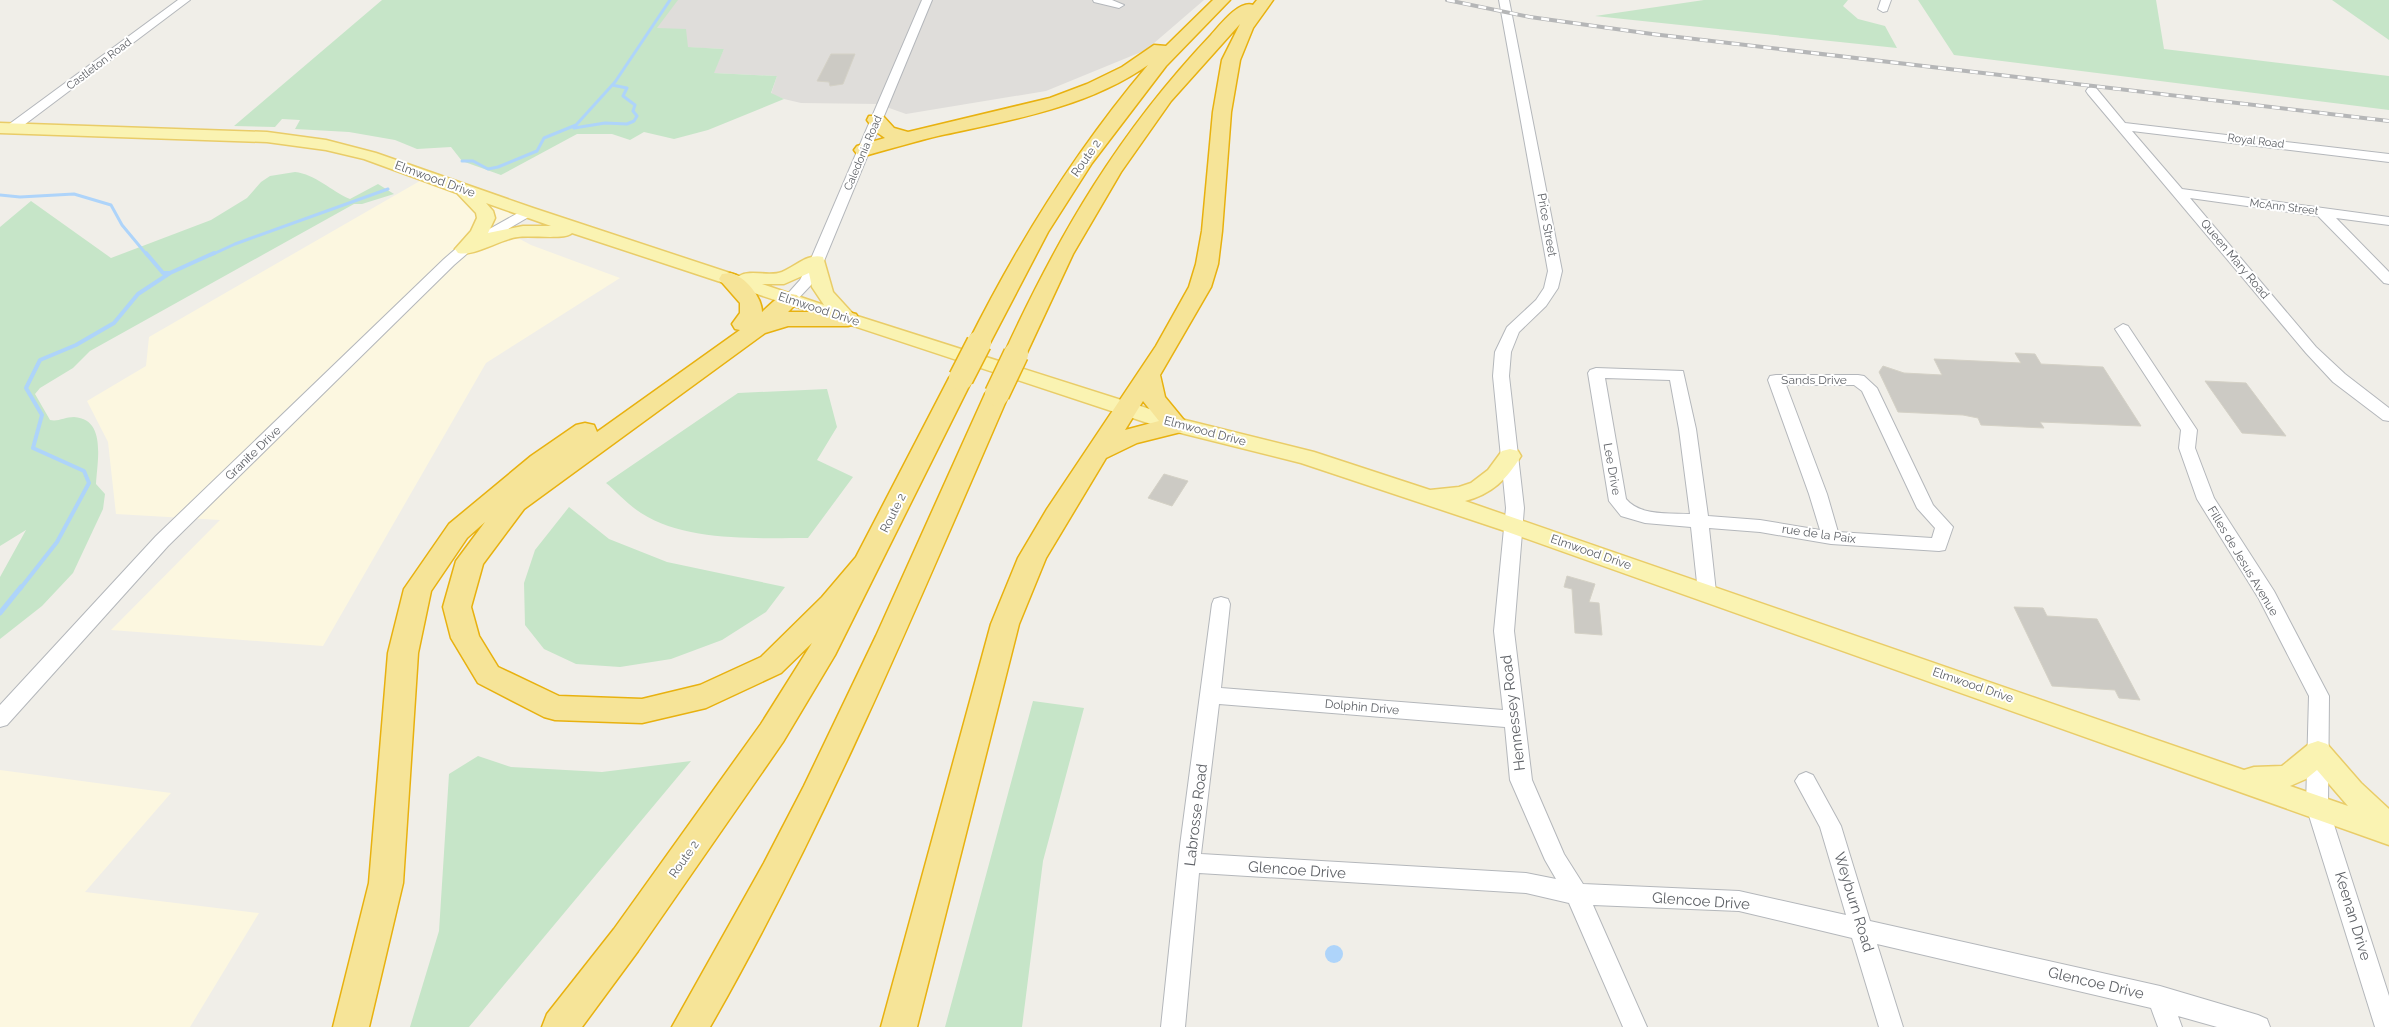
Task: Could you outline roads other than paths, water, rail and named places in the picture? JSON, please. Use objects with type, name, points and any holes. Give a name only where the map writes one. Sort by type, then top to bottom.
[{"type":"highway","points":[[690,1027],[760,906],[829,768],[997,394],[1059,262],[1114,168],[1181,80],[1217,37],[1253,0]]},
{"type":"highway","points":[[899,1027],[1005,624],[1032,558],[1056,516],[1148,375],[1187,311],[1203,279],[1212,231],[1226,82],[1238,42],[1265,0]]},
{"type":"highway","points":[[864,150],[905,137],[1056,101],[1098,85],[1144,61],[1197,17],[1220,2]]},
{"type":"highway","name":"Route 2","points":[[560,1027],[626,940],[772,733],[820,656],[1024,254],[1083,161],[1156,68],[1220,2]]},
{"type":"highway","points":[[876,120],[882,130],[893,135],[905,137]]},
{"type":"highway","points":[[730,279],[752,302],[750,326]]},
{"type":"highway","points":[[351,1027],[386,883],[403,653],[418,589],[458,531],[540,462],[789,300]]},
{"type":"highway","points":[[848,319],[786,319],[750,326],[515,502],[470,561],[457,607],[465,638],[488,675],[555,708],[642,711],[706,696],[771,665],[832,606],[871,558]]},
{"type":"highway","points":[[1096,454],[1129,436],[1176,425],[1154,401],[1149,390],[1148,375]]},
{"type":"main road","name":"Elmwood Drive","points":[[6,128],[267,137],[326,145],[370,156],[462,190],[789,300],[1126,409],[1176,425],[1306,457],[1512,525],[2235,777],[2389,833]]},
{"type":"main road","points":[[462,190],[484,211],[486,218],[479,233],[464,249]]},
{"type":"main road","points":[[464,249],[495,235],[518,231],[596,235]]},
{"type":"main road","points":[[730,279],[770,280],[784,278],[817,261],[820,288],[848,319]]},
{"type":"main road","points":[[1416,494],[1441,496],[1464,494],[1484,486],[1499,475],[1510,456]]},
{"type":"main road","points":[[2235,777],[2282,778],[2297,773],[2318,752],[2353,796],[2389,825]]},
{"type":"street","name":"Castleton Road","points":[[6,128],[185,0]]},
{"type":"street","name":"Caledonia Road","points":[[789,300],[806,282],[817,261],[927,0]]},
{"type":"street","points":[[1098,0],[1119,5]]},
{"type":"street","name":"Price Street","points":[[1504,0],[1555,271],[1551,288],[1541,302],[1512,330],[1503,352],[1501,376],[1515,508],[1512,525]]},
{"type":"street","name":"Queen Mary Road","points":[[2092,91],[2311,350],[2339,378],[2389,416]]},
{"type":"street","name":"Royal Road","points":[[2122,126],[2389,158]]},
{"type":"street","name":"McAnn Street","points":[[2179,194],[2389,221]]},
{"type":"street","name":"Granite Drive","points":[[0,719],[162,541],[464,249],[528,212]]},
{"type":"street","points":[[2322,212],[2389,280]]},
{"type":"street","name":"Filles de Jesus Avenue","points":[[2123,329],[2188,430],[2187,448],[2206,499],[2267,596],[2319,696],[2317,806]]},
{"type":"street","name":"Lee Drive","points":[[1596,373],[1677,375],[1687,422],[1699,522],[1645,517],[1627,512],[1618,501],[1596,373]]},
{"type":"street","name":"Sands Drive","points":[[1831,538],[1818,494],[1776,380],[1858,380],[1869,388],[1926,508],[1944,527],[1939,546]]},
{"type":"street","points":[[1699,522],[1706,592]]},
{"type":"street","name":"rue de la Paix","points":[[1699,522],[1760,526],[1831,538],[1939,546]]},
{"type":"street","name":"Hennessey Road","points":[[1512,525],[1504,631],[1521,780],[1556,860],[1578,894],[1635,1027]]},
{"type":"street","name":"Labrosse Road","points":[[1173,1027],[1190,863],[1221,604]]},
{"type":"street","name":"Dolphin Drive","points":[[1211,695],[1514,719]]},
{"type":"street","name":"Weyburn Road","points":[[1806,781],[1830,826],[1891,1027]]},
{"type":"street","name":"Keenan Drive","points":[[2317,806],[2387,1027]]},
{"type":"street","name":"Glencoe Drive","points":[[1190,863],[1526,883],[1578,894],[1739,901],[2160,998],[2258,1027]]},
{"type":"street","points":[[2160,998],[2170,1027]]},
{"type":"water","points":[[1330,945],[1338,945],[1343,950],[1341,961],[1330,963],[1325,958],[1325,950]]},
{"type":"waterway","points":[[612,85],[670,0]]},
{"type":"waterway","points":[[462,161],[473,161],[488,169],[498,167],[537,151],[544,138],[576,125],[612,85]]},
{"type":"waterway","points":[[574,128],[605,123],[627,124],[634,121],[637,116],[633,111],[635,105],[623,96],[627,88],[612,85]]},
{"type":"waterway","points":[[211,255],[235,244],[388,189]]},
{"type":"waterway","points":[[0,195],[20,197],[74,194],[111,205],[122,225],[147,255]]},
{"type":"waterway","points":[[146,253],[163,273],[169,273]]},
{"type":"waterway","points":[[20,589],[57,542],[89,483],[84,471],[33,448],[42,415],[26,388],[40,360],[76,345],[114,323],[138,294],[170,273],[214,253]]},
{"type":"waterway","points":[[0,613],[21,587]]},
{"type":"railway","points":[[1447,0],[1530,17],[1652,34],[2389,121]]}]
